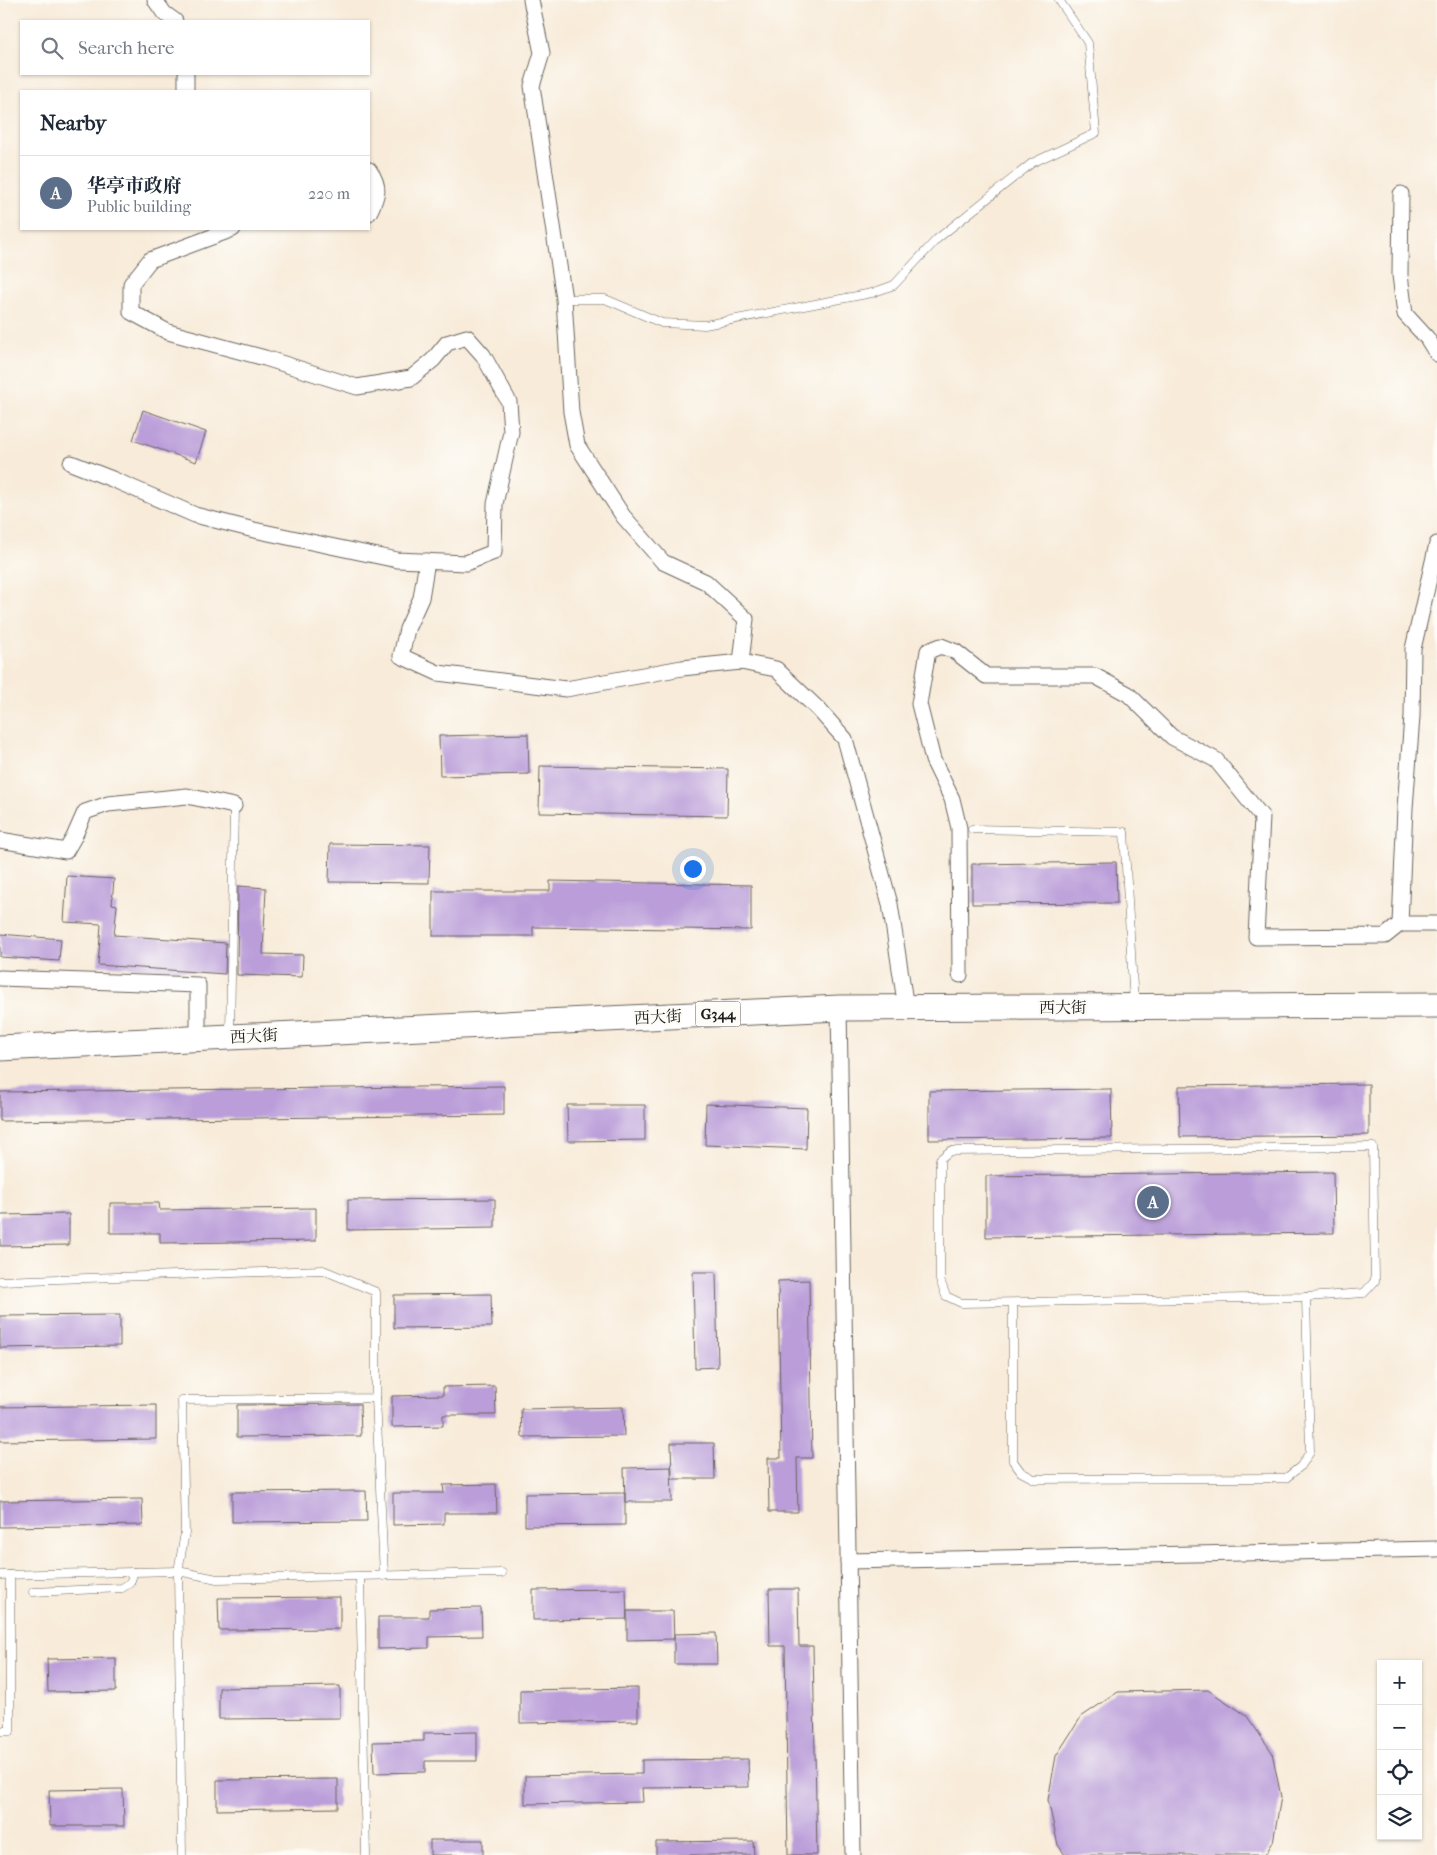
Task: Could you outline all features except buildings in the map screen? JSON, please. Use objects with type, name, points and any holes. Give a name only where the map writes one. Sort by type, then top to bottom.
[{"type":"highway","name":"西大街","points":[[0,1048],[839,1008],[1437,1005]]},
{"type":"street","points":[[155,0],[164,13],[174,20]]},
{"type":"street","points":[[531,0],[542,53],[532,86],[564,299],[571,412],[577,445],[623,516],[663,562],[706,582],[746,619],[741,662]]},
{"type":"street","points":[[186,75],[186,90]]},
{"type":"street","points":[[370,172],[376,181],[377,197],[370,211]]},
{"type":"street","points":[[1402,194],[1400,275],[1405,314],[1427,338],[1437,354]]},
{"type":"street","points":[[71,463],[195,515],[397,560],[466,563],[494,552],[495,504],[511,432],[509,402],[483,355],[467,337],[447,343],[433,360],[411,378],[356,387],[265,358],[168,332],[131,312],[132,284],[150,260],[230,230]]},
{"type":"street","points":[[1400,924],[1405,808],[1412,717],[1413,649],[1437,544]]},
{"type":"street","points":[[427,561],[421,598],[406,629],[401,656],[438,673],[566,689],[682,668],[741,662],[776,670],[819,710],[845,739],[890,904],[906,1008]]},
{"type":"street","points":[[960,975],[959,828],[952,799],[933,760],[919,704],[928,651],[940,646],[956,652],[986,676],[1095,676],[1128,694],[1172,737],[1216,760],[1262,817],[1256,937],[1385,936],[1400,924],[1437,924]]},
{"type":"street","points":[[0,840],[66,851],[85,812],[108,804],[187,796],[234,806]]},
{"type":"street","points":[[0,978],[198,985],[198,1039]]},
{"type":"street","points":[[839,1008],[853,1855]]},
{"type":"street","points":[[848,1561],[1437,1549]]},
{"type":"lane","points":[[564,299],[605,299],[662,323],[705,325],[872,293],[894,285],[937,239],[1032,163],[1096,133],[1088,43],[1059,0]]},
{"type":"lane","points":[[230,1037],[234,806]]},
{"type":"lane","points":[[972,829],[1124,832],[1134,1006]]},
{"type":"lane","points":[[1373,1147],[1375,1281],[1364,1294],[1013,1304],[961,1303],[946,1296],[940,1280],[940,1159],[950,1150],[1373,1147]]},
{"type":"lane","points":[[0,1281],[323,1270],[376,1292],[376,1398],[384,1576]]},
{"type":"lane","points":[[1013,1304],[1013,1461],[1021,1472],[1034,1479],[1286,1478],[1301,1466],[1310,1452],[1306,1297]]},
{"type":"lane","points":[[182,1855],[178,1571],[185,1534],[182,1400],[376,1398]]},
{"type":"lane","points":[[0,1575],[178,1571],[217,1579],[502,1573]]},
{"type":"lane","points":[[33,1592],[122,1588],[130,1583],[134,1572]]},
{"type":"lane","points":[[0,1732],[10,1731],[10,1575]]},
{"type":"lane","points":[[360,1577],[366,1855]]},
{"type":"place","name":"华亭市政府","points":[[1153,1202]]}]
